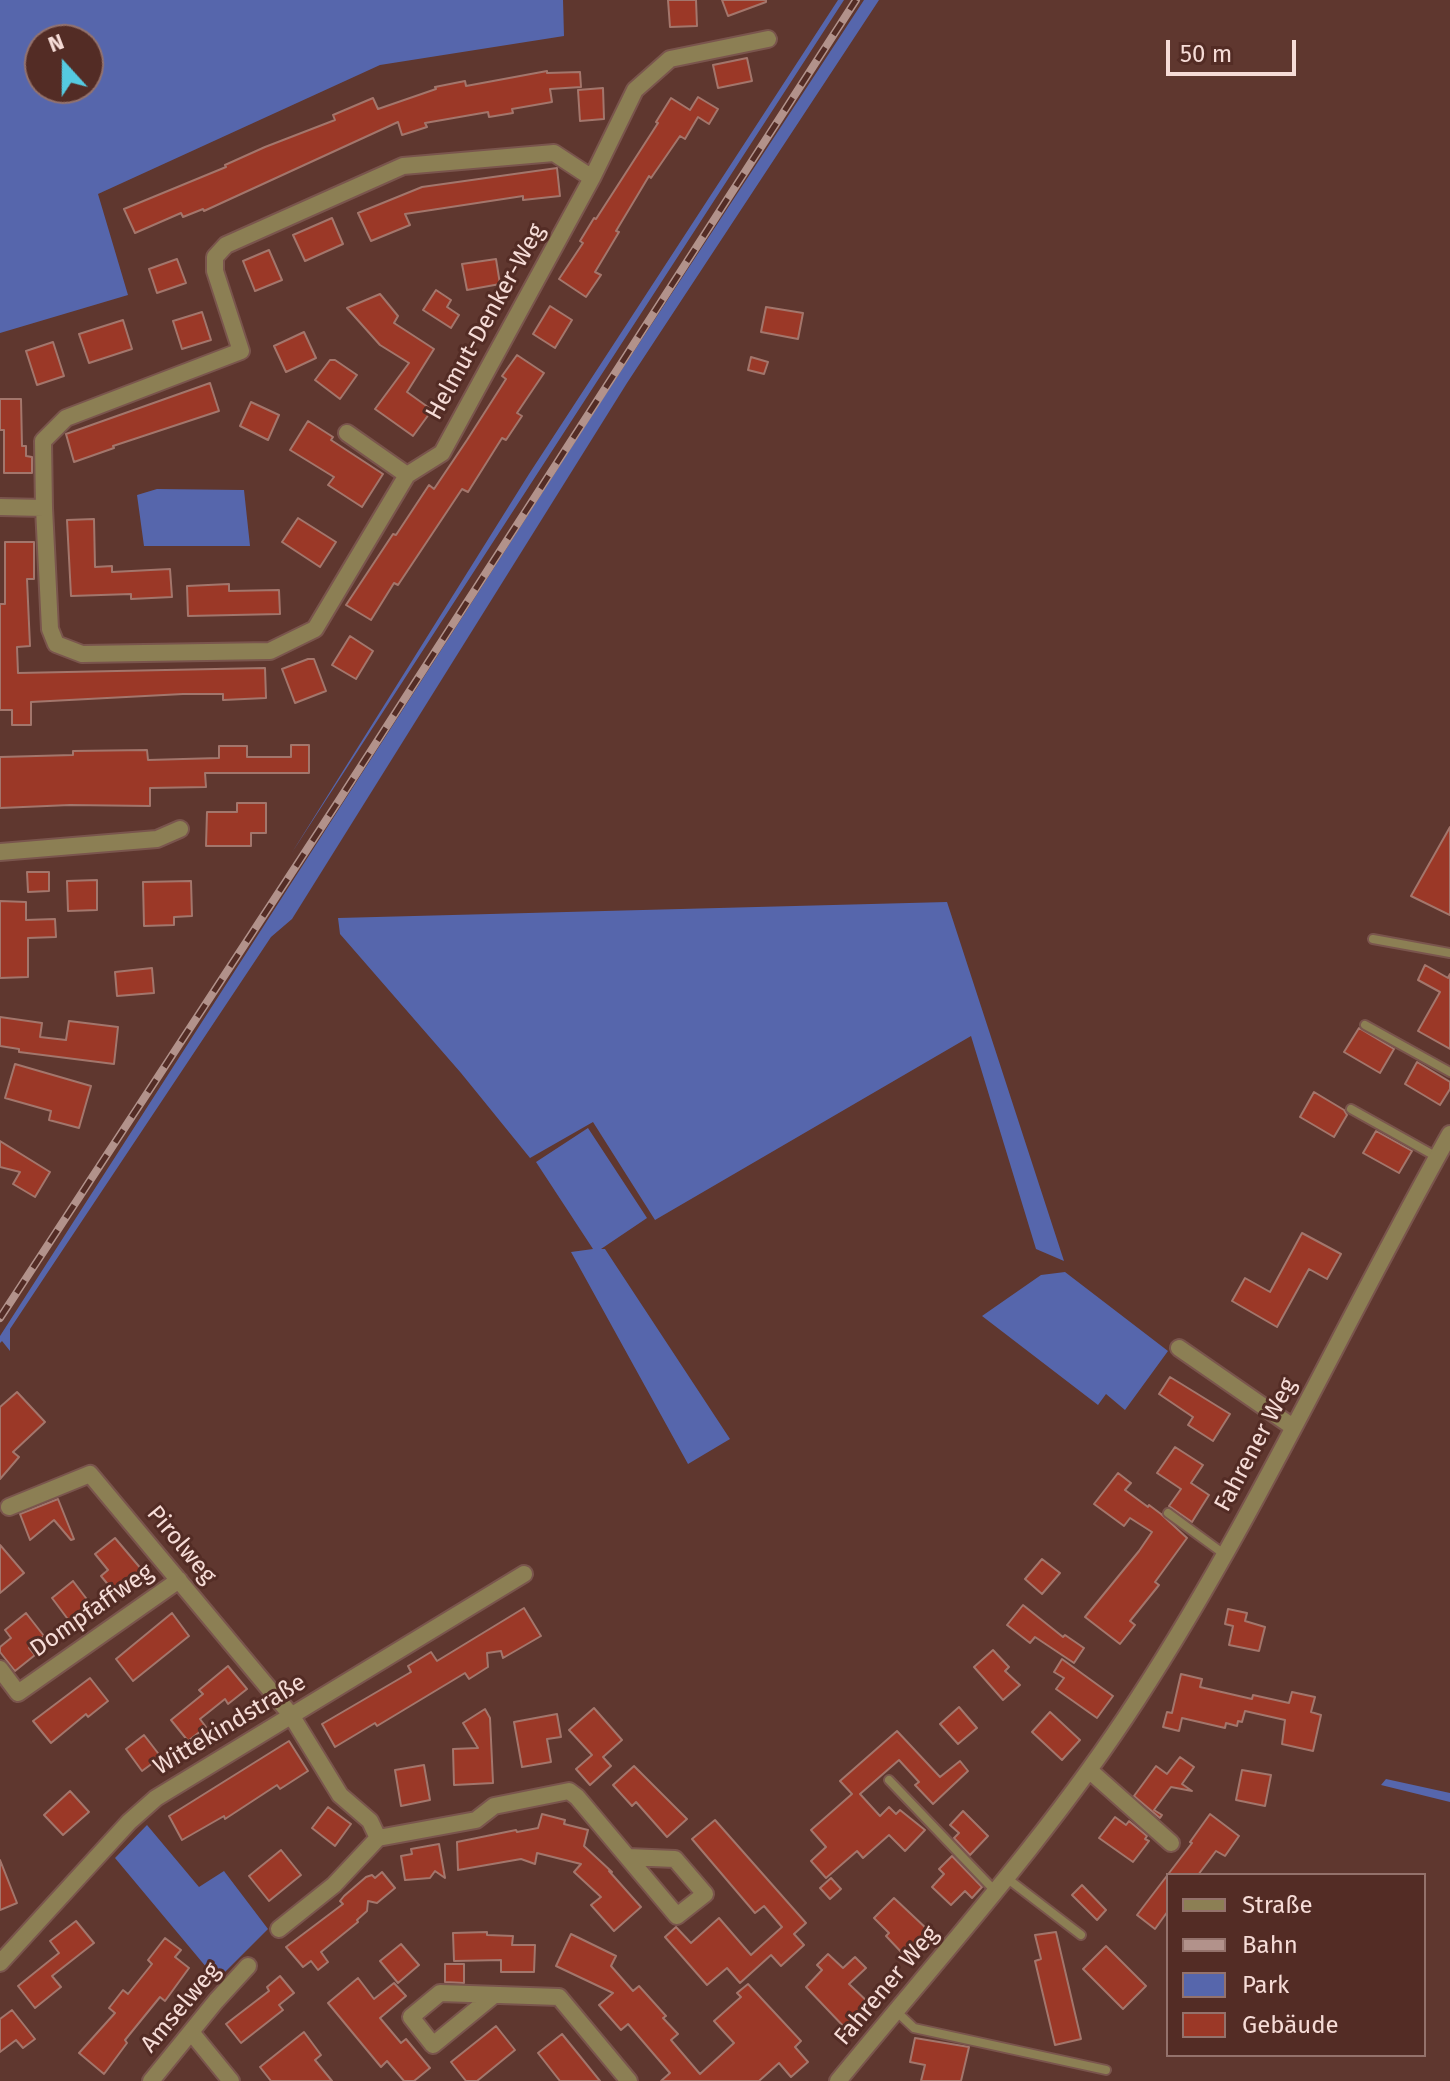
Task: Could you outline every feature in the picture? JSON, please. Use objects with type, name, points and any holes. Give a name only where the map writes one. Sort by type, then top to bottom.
[{"type":"street","name":"Helmut-Denker-Weg","points":[[592,178],[554,153],[403,166],[226,245],[215,257],[215,271],[241,351],[66,418],[43,441],[50,629],[56,644],[82,654],[270,651],[315,629],[407,475],[442,453],[592,178],[635,90],[670,59],[768,39]]},
{"type":"street","points":[[347,433],[407,475]]},
{"type":"street","points":[[0,507],[44,508]]},
{"type":"street","points":[[0,852],[157,839],[180,829]]},
{"type":"street","name":"Fahrener Weg","points":[[838,2081],[1008,1879],[1139,1697],[1225,1555],[1450,1134]]},
{"type":"street","points":[[1179,1348],[1293,1427]]},
{"type":"street","name":"Pirolweg","points":[[9,1507],[90,1474],[291,1715],[340,1795],[370,1821],[378,1838]]},
{"type":"street","name":"Wittekindstraße","points":[[0,1963],[147,1806],[524,1574]]},
{"type":"street","name":"Dompfaffweg","points":[[0,1669],[18,1693],[179,1580]]},
{"type":"street","points":[[1089,1770],[1171,1843]]},
{"type":"street","points":[[279,1929],[334,1885],[378,1838],[476,1820],[494,1806],[569,1791],[677,1916],[705,1894],[675,1859],[628,1857]]},
{"type":"street","name":"Amselweg","points":[[151,2081],[248,1966]]},
{"type":"street","points":[[494,1995],[433,2045],[411,2017],[440,1993],[559,1997],[629,2081]]},
{"type":"street","points":[[191,2032],[231,2081]]},
{"type":"lane","points":[[1373,939],[1450,953]]},
{"type":"lane","points":[[1365,1025],[1450,1072]]},
{"type":"lane","points":[[1351,1109],[1437,1157]]},
{"type":"lane","points":[[1168,1513],[1225,1555]]},
{"type":"lane","points":[[889,1780],[996,1893]]},
{"type":"lane","points":[[1008,1879],[1081,1935]]},
{"type":"lane","points":[[896,2011],[914,2028],[1106,2070]]},
{"type":"green space","points":[[0,0],[563,0],[564,36],[380,65],[98,194],[128,295],[0,333]]},
{"type":"green space","points":[[838,0],[844,0],[291,854],[529,474]]},
{"type":"green space","points":[[864,0],[879,0],[627,383],[292,919],[271,937],[10,1329],[10,1351],[2,1341],[0,1343],[0,1336],[600,403]]},
{"type":"green space","points":[[157,489],[244,490],[250,546],[144,546],[137,495]]},
{"type":"green space","points":[[947,902],[1064,1261],[1036,1249],[971,1036],[655,1220],[593,1122],[530,1158],[340,934],[338,918]]},
{"type":"green space","points":[[588,1128],[647,1218],[601,1249],[605,1249],[730,1439],[688,1464],[571,1252],[593,1249],[536,1162]]},
{"type":"green space","points":[[1065,1272],[1168,1351],[1125,1410],[1106,1394],[1098,1405],[982,1316],[1041,1275]]},
{"type":"green space","points":[[1386,1779],[1450,1793],[1450,1802],[1381,1785]]},
{"type":"green space","points":[[147,1825],[199,1887],[224,1871],[268,1929],[217,1980],[115,1858]]},
{"type":"building","points":[[668,0],[696,0],[697,26],[670,27]]},
{"type":"building","points":[[722,0],[766,0],[766,2],[728,16]]},
{"type":"building","points":[[747,58],[752,81],[718,88],[713,65]]},
{"type":"building","points":[[547,71],[580,72],[581,87],[550,89],[552,102],[512,109],[513,113],[489,117],[488,112],[425,123],[427,127],[402,135],[398,122],[204,211],[183,217],[181,213],[135,233],[124,209],[335,120],[333,115],[373,98],[378,109],[435,87],[465,81],[466,86]]},
{"type":"building","points":[[603,88],[604,119],[580,121],[578,90]]},
{"type":"building","points":[[698,97],[718,109],[709,124],[698,117],[685,139],[680,136],[651,178],[649,176],[616,231],[619,232],[595,272],[601,275],[586,297],[559,279],[583,243],[580,241],[658,123],[671,98],[690,110]]},
{"type":"building","points":[[557,168],[560,196],[523,200],[523,196],[405,214],[410,225],[371,241],[358,213],[422,187]]},
{"type":"building","points":[[332,218],[343,244],[305,261],[293,235]]},
{"type":"building","points":[[269,250],[282,280],[255,291],[243,261]]},
{"type":"building","points":[[177,259],[186,283],[157,293],[149,269]]},
{"type":"building","points":[[496,259],[500,284],[467,290],[462,264]]},
{"type":"building","points":[[436,290],[451,300],[447,307],[459,315],[451,328],[423,310]]},
{"type":"building","points":[[380,294],[398,316],[394,323],[434,349],[407,392],[432,410],[413,436],[375,409],[409,363],[380,345],[347,308]]},
{"type":"building","points":[[550,306],[572,320],[555,348],[533,334]]},
{"type":"building","points":[[766,307],[803,313],[798,339],[761,332]]},
{"type":"building","points":[[202,312],[211,340],[182,349],[173,321]]},
{"type":"building","points":[[123,320],[132,349],[89,363],[79,334]]},
{"type":"building","points":[[304,332],[316,358],[286,372],[274,346]]},
{"type":"building","points":[[53,342],[64,376],[37,385],[26,351]]},
{"type":"building","points":[[517,355],[544,373],[517,413],[522,416],[506,440],[502,438],[468,492],[462,489],[371,620],[346,605],[429,485],[434,489],[506,379],[502,376]]},
{"type":"building","points":[[751,357],[768,362],[764,374],[748,370]]},
{"type":"building","points":[[330,360],[335,360],[357,375],[340,399],[315,380]]},
{"type":"building","points":[[210,383],[219,411],[74,462],[66,434]]},
{"type":"building","points":[[0,399],[21,399],[22,446],[26,446],[26,456],[32,457],[32,473],[4,473]]},
{"type":"building","points":[[251,402],[279,415],[268,440],[240,426]]},
{"type":"building","points":[[308,421],[383,474],[362,507],[328,485],[334,477],[290,450]]},
{"type":"building","points":[[298,518],[336,542],[320,567],[282,542]]},
{"type":"building","points":[[94,519],[95,567],[112,566],[112,572],[170,569],[172,597],[131,599],[131,594],[71,596],[67,520]]},
{"type":"building","points":[[5,542],[34,542],[34,579],[27,579],[30,646],[17,647],[18,673],[265,668],[266,698],[223,700],[223,694],[183,694],[31,702],[31,725],[12,725],[12,710],[0,710],[0,604],[5,604]]},
{"type":"building","points":[[229,584],[229,591],[279,590],[280,614],[188,616],[187,586]]},
{"type":"building","points":[[350,636],[373,651],[356,679],[332,665]]},
{"type":"building","points":[[314,659],[326,691],[295,703],[282,669]]},
{"type":"building","points":[[291,745],[309,745],[309,773],[205,773],[206,787],[150,788],[150,806],[0,808],[0,757],[73,755],[73,751],[147,750],[148,760],[219,758],[219,746],[247,746],[247,757],[291,757]]},
{"type":"building","points":[[237,803],[266,803],[266,833],[251,833],[251,846],[206,846],[207,812],[237,812]]},
{"type":"building","points":[[1450,827],[1450,915],[1411,896]]},
{"type":"building","points":[[27,872],[49,872],[49,891],[28,892]]},
{"type":"building","points":[[97,880],[97,910],[68,911],[67,881]]},
{"type":"building","points":[[191,881],[192,916],[174,917],[174,925],[144,926],[143,882]]},
{"type":"building","points":[[0,901],[26,902],[26,920],[55,919],[56,937],[28,938],[28,977],[0,978]]},
{"type":"building","points":[[1425,965],[1448,978],[1450,974],[1450,1049],[1418,1031],[1440,992],[1418,980]]},
{"type":"building","points":[[152,968],[154,993],[117,996],[115,972]]},
{"type":"building","points":[[0,1017],[42,1023],[40,1037],[66,1040],[69,1021],[118,1027],[114,1064],[19,1052],[19,1049],[0,1046]]},
{"type":"building","points":[[1359,1028],[1394,1049],[1380,1073],[1344,1052]]},
{"type":"building","points":[[1417,1062],[1450,1082],[1450,1089],[1440,1105],[1405,1084]]},
{"type":"building","points":[[15,1064],[91,1086],[79,1128],[49,1120],[51,1111],[5,1098]]},
{"type":"building","points":[[1314,1092],[1347,1115],[1334,1137],[1300,1117]]},
{"type":"building","points":[[1376,1131],[1412,1151],[1399,1173],[1363,1153]]},
{"type":"building","points":[[0,1141],[50,1172],[35,1197],[13,1184],[20,1172],[0,1167]]},
{"type":"building","points":[[1302,1233],[1341,1254],[1327,1279],[1309,1269],[1277,1327],[1232,1301],[1245,1278],[1270,1292]]},
{"type":"building","points":[[1170,1377],[1230,1414],[1213,1441],[1188,1425],[1193,1417],[1159,1394]]},
{"type":"building","points":[[17,1392],[45,1422],[13,1452],[19,1457],[0,1479],[0,1407]]},
{"type":"building","points":[[1175,1447],[1203,1465],[1191,1483],[1209,1495],[1192,1522],[1169,1506],[1181,1489],[1157,1473]]},
{"type":"building","points":[[1118,1473],[1131,1483],[1125,1490],[1161,1514],[1187,1538],[1155,1582],[1159,1585],[1130,1621],[1135,1625],[1120,1644],[1085,1617],[1152,1532],[1130,1518],[1124,1526],[1094,1504]]},
{"type":"building","points":[[58,1499],[74,1539],[71,1540],[54,1520],[30,1540],[20,1514]]},
{"type":"building","points":[[115,1538],[142,1570],[115,1593],[101,1576],[108,1570],[95,1554]]},
{"type":"building","points":[[0,1545],[24,1573],[0,1593]]},
{"type":"building","points":[[1042,1559],[1060,1573],[1042,1594],[1025,1579]]},
{"type":"building","points":[[73,1581],[92,1606],[70,1622],[52,1598]]},
{"type":"building","points":[[1023,1605],[1063,1637],[1065,1635],[1084,1648],[1074,1663],[1035,1637],[1030,1643],[1007,1625]]},
{"type":"building","points":[[524,1608],[541,1636],[503,1658],[501,1651],[487,1653],[488,1667],[469,1679],[465,1673],[377,1726],[375,1723],[335,1747],[322,1724],[411,1672],[408,1666],[431,1652],[437,1661]]},
{"type":"building","points":[[1228,1609],[1247,1613],[1245,1621],[1265,1627],[1259,1651],[1229,1645],[1233,1626],[1225,1624]]},
{"type":"building","points":[[26,1613],[44,1636],[29,1648],[35,1655],[15,1671],[0,1652],[0,1647],[11,1638],[5,1630]]},
{"type":"building","points":[[172,1613],[189,1636],[133,1681],[116,1659]]},
{"type":"building","points":[[993,1650],[1009,1667],[1005,1671],[1020,1685],[1003,1700],[974,1667]]},
{"type":"building","points":[[1062,1659],[1113,1696],[1097,1718],[1056,1689],[1064,1678],[1054,1672]]},
{"type":"building","points":[[228,1666],[247,1689],[228,1704],[225,1699],[200,1719],[206,1727],[188,1741],[171,1720],[203,1694],[199,1690]]},
{"type":"building","points":[[1181,1674],[1202,1679],[1200,1687],[1252,1699],[1253,1695],[1289,1703],[1292,1692],[1315,1697],[1311,1712],[1321,1715],[1313,1751],[1282,1744],[1285,1720],[1245,1711],[1242,1722],[1238,1721],[1237,1726],[1226,1723],[1225,1728],[1182,1718],[1179,1731],[1163,1727],[1167,1712],[1172,1713]]},
{"type":"building","points":[[90,1678],[108,1701],[88,1717],[86,1714],[51,1743],[33,1721]]},
{"type":"building","points":[[959,1707],[977,1728],[958,1744],[940,1724]]},
{"type":"building","points":[[594,1708],[622,1740],[603,1757],[611,1766],[590,1785],[576,1769],[592,1755],[569,1730]]},
{"type":"building","points":[[485,1709],[490,1718],[493,1783],[454,1785],[453,1749],[478,1748],[463,1723]]},
{"type":"building","points":[[1050,1712],[1080,1740],[1062,1760],[1032,1732]]},
{"type":"building","points":[[557,1714],[561,1737],[547,1739],[551,1762],[522,1767],[514,1722]]},
{"type":"building","points":[[897,1731],[940,1777],[960,1761],[968,1771],[933,1804],[915,1785],[919,1782],[899,1760],[860,1794],[880,1816],[889,1807],[896,1814],[900,1810],[925,1830],[905,1851],[889,1835],[863,1858],[857,1851],[826,1878],[811,1861],[826,1847],[811,1830],[852,1794],[840,1781]]},
{"type":"building","points":[[144,1735],[161,1757],[142,1771],[126,1749]]},
{"type":"building","points":[[289,1741],[308,1771],[280,1789],[277,1785],[225,1819],[224,1816],[182,1840],[169,1816]]},
{"type":"building","points":[[1180,1757],[1194,1767],[1182,1784],[1192,1791],[1171,1787],[1154,1810],[1162,1815],[1160,1818],[1134,1796],[1156,1766],[1167,1774]]},
{"type":"building","points":[[424,1765],[430,1800],[401,1806],[395,1770]]},
{"type":"building","points":[[634,1766],[687,1819],[667,1837],[636,1802],[632,1806],[613,1785]]},
{"type":"building","points":[[1242,1770],[1271,1775],[1265,1806],[1236,1800]]},
{"type":"building","points":[[70,1791],[89,1812],[63,1835],[44,1815]]},
{"type":"building","points":[[328,1807],[351,1824],[335,1846],[312,1828]]},
{"type":"building","points":[[963,1811],[988,1836],[970,1855],[954,1838],[959,1833],[950,1825]]},
{"type":"building","points":[[542,1814],[588,1830],[584,1846],[612,1872],[609,1871],[641,1907],[614,1931],[591,1905],[601,1897],[574,1872],[581,1864],[537,1853],[535,1864],[521,1859],[458,1870],[457,1842],[538,1828]]},
{"type":"building","points":[[1210,1814],[1239,1836],[1225,1856],[1216,1851],[1200,1873],[1169,1873]]},
{"type":"building","points":[[1115,1817],[1126,1825],[1129,1821],[1149,1841],[1133,1862],[1099,1838]]},
{"type":"building","points":[[715,1820],[806,1923],[794,1934],[804,1945],[781,1966],[771,1955],[740,1983],[727,1968],[707,1985],[665,1937],[676,1927],[691,1943],[719,1918],[751,1955],[782,1927],[764,1906],[755,1913],[692,1839]]},
{"type":"building","points":[[439,1844],[445,1878],[435,1871],[430,1878],[405,1880],[401,1856],[412,1854],[411,1849]]},
{"type":"building","points":[[281,1850],[301,1875],[269,1901],[249,1876]]},
{"type":"building","points":[[952,1856],[982,1887],[972,1898],[965,1891],[951,1905],[932,1887],[944,1874],[939,1869]]},
{"type":"building","points":[[0,1860],[17,1903],[0,1910]]},
{"type":"building","points":[[382,1872],[395,1888],[377,1903],[368,1901],[367,1911],[358,1922],[321,1952],[328,1962],[318,1970],[311,1961],[303,1967],[286,1947],[343,1904],[340,1901],[344,1896],[366,1877],[372,1875],[375,1878]]},
{"type":"building","points":[[1166,1877],[1166,1914],[1155,1929],[1137,1915]]},
{"type":"building","points":[[831,1878],[841,1889],[830,1899],[820,1888]]},
{"type":"building","points":[[1082,1885],[1106,1910],[1097,1920],[1072,1895]]},
{"type":"building","points":[[894,1898],[928,1930],[904,1955],[874,1918]]},
{"type":"building","points":[[76,1921],[94,1943],[52,1976],[61,1987],[35,2008],[18,1986],[59,1953],[50,1941]]},
{"type":"building","points":[[487,1932],[487,1935],[513,1936],[512,1945],[535,1945],[534,1972],[501,1972],[501,1960],[454,1961],[453,1933]]},
{"type":"building","points":[[1056,1932],[1081,2039],[1055,2045],[1035,1961],[1041,1959],[1035,1935]]},
{"type":"building","points":[[571,1934],[616,1956],[611,1966],[633,1991],[639,1986],[666,2016],[663,2018],[678,2034],[671,2040],[700,2074],[734,2043],[714,2021],[741,1997],[737,1993],[748,1984],[801,2041],[795,2047],[808,2062],[791,2077],[779,2063],[759,2081],[661,2081],[670,2073],[628,2024],[621,2030],[599,2005],[613,1993],[556,1966]]},
{"type":"building","points":[[165,1938],[181,1950],[175,1957],[189,1968],[165,2001],[160,1997],[125,2040],[127,2043],[104,2074],[79,2053],[115,2013],[109,2008],[123,1990],[128,1994],[152,1964],[148,1960]]},
{"type":"building","points":[[401,1944],[419,1965],[398,1983],[380,1961]]},
{"type":"building","points":[[1106,1946],[1146,1986],[1123,2009],[1083,1969]]},
{"type":"building","points":[[828,1954],[843,1968],[855,1957],[866,1968],[849,1984],[871,2005],[847,2030],[806,1987],[822,1970],[817,1965]]},
{"type":"building","points":[[445,1964],[464,1964],[464,1983],[445,1982]]},
{"type":"building","points":[[280,1976],[294,1993],[279,2005],[283,2010],[241,2043],[226,2024],[269,1991],[267,1987]]},
{"type":"building","points":[[358,1978],[374,1999],[394,1983],[406,1996],[380,2018],[401,2043],[406,2039],[430,2068],[414,2081],[404,2081],[387,2061],[381,2067],[328,2003]]},
{"type":"building","points":[[12,2010],[35,2039],[23,2048],[16,2040],[0,2052],[0,2019]]},
{"type":"building","points":[[496,2026],[515,2050],[477,2081],[466,2081],[451,2062]]},
{"type":"building","points":[[304,2032],[321,2055],[315,2060],[332,2081],[271,2081],[260,2067]]},
{"type":"building","points":[[562,2034],[600,2081],[560,2081],[538,2053]]},
{"type":"building","points":[[915,2038],[969,2047],[961,2081],[921,2081],[925,2065],[910,2062]]},
{"type":"railway","points":[[0,1318],[856,0]]}]
